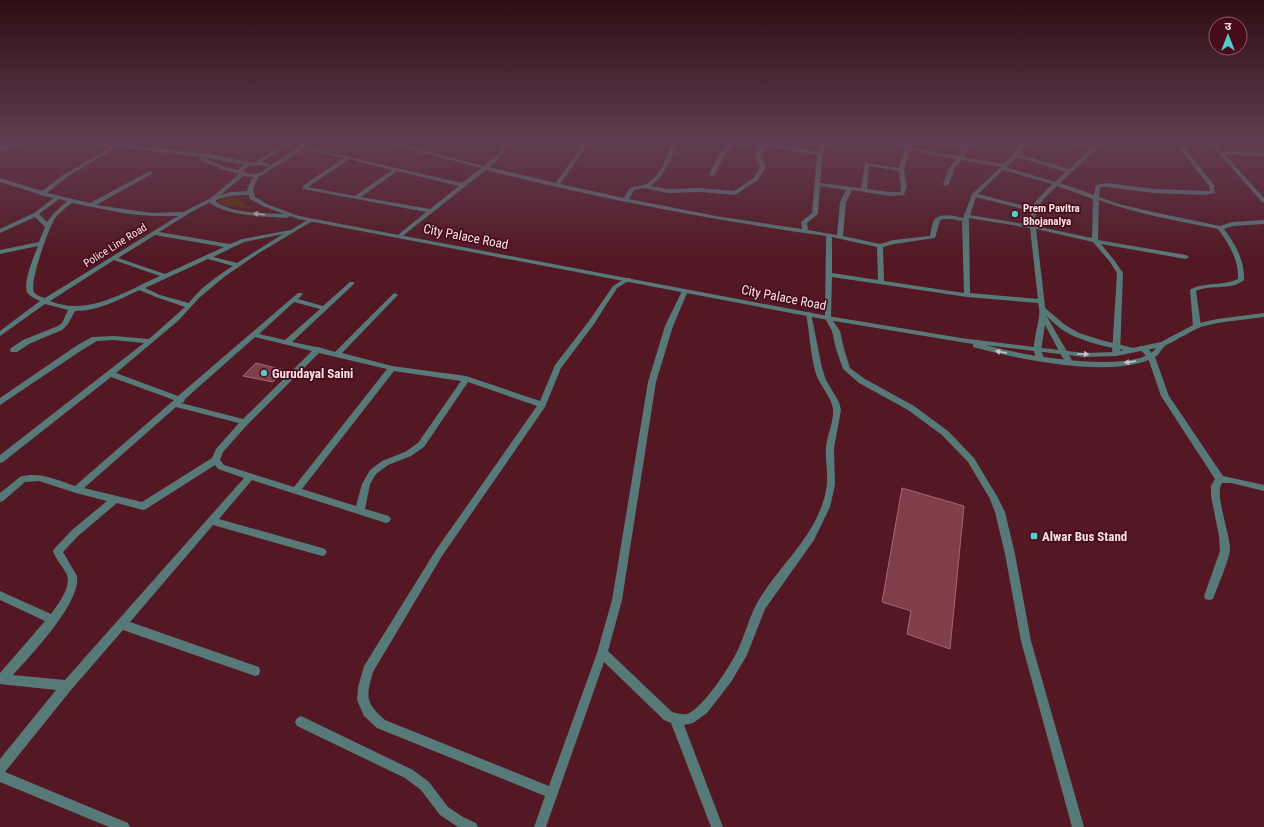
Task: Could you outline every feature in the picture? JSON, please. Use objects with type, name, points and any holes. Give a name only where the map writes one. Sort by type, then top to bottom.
[{"type":"street","points":[[0,180],[42,194],[90,205],[149,215],[184,214]]},
{"type":"street","points":[[42,194],[60,180]]},
{"type":"street","points":[[90,205],[138,180]]},
{"type":"street","points":[[213,199],[234,180]]},
{"type":"street","points":[[250,193],[255,180]]},
{"type":"street","points":[[316,180],[305,188],[430,211]]},
{"type":"street","points":[[357,197],[381,180]]},
{"type":"street","points":[[440,180],[463,185]]},
{"type":"street","points":[[400,236],[470,180]]},
{"type":"street","points":[[534,180],[716,218],[829,235],[880,246],[893,242],[933,237],[937,220],[945,217],[966,218],[1050,230],[1096,241],[1186,257]]},
{"type":"street","points":[[557,185],[561,180]]},
{"type":"street","points":[[626,200],[632,190],[653,182],[655,180]]},
{"type":"street","points":[[643,186],[668,191],[701,190],[735,193],[753,180]]},
{"type":"street","points":[[804,232],[804,222],[815,214],[818,180]]},
{"type":"street","points":[[864,190],[865,180]]},
{"type":"street","points":[[818,184],[889,194],[902,194],[904,187],[903,180]]},
{"type":"street","points":[[946,184],[948,180]]},
{"type":"street","points":[[967,295],[966,218],[974,195],[991,180]]},
{"type":"street","points":[[1043,180],[1133,209],[1220,228],[1232,224],[1264,222]]},
{"type":"street","points":[[1040,358],[1037,350],[1042,308],[1032,228],[1034,210],[1037,203],[1061,180]]},
{"type":"street","points":[[829,275],[967,295],[1042,308],[1058,323],[1070,331],[1116,350],[1120,273],[1112,260],[1096,241],[1096,197],[1098,186],[1101,185],[1158,191],[1213,192],[1212,186],[1207,180]]},
{"type":"street","points":[[1244,180],[1264,201]]},
{"type":"street","points":[[0,185],[7,182]]},
{"type":"street","points":[[840,237],[843,202],[850,188]]},
{"type":"street","name":"Police Line Road","points":[[0,334],[45,301],[184,214],[213,199],[230,194],[250,193]]},
{"type":"street","name":"City Palace Road","points":[[250,193],[252,198],[256,201],[298,217]]},
{"type":"street","points":[[974,195],[1034,210]]},
{"type":"street","points":[[0,231],[36,214],[58,197]]},
{"type":"street","name":"City Palace Road","points":[[213,199],[212,203],[221,207],[245,212],[298,217],[828,318],[961,340],[1064,353],[1084,355],[1116,350],[1133,350],[1163,344],[1197,326],[1217,321],[1264,315]]},
{"type":"street","points":[[72,200],[55,215],[48,227],[41,243],[30,289],[35,296],[61,309],[72,309],[97,305],[140,288],[251,238],[296,230]]},
{"type":"street","points":[[36,214],[48,227]]},
{"type":"street","points":[[0,460],[110,374],[190,306],[197,297],[238,265],[311,220]]},
{"type":"street","points":[[1197,326],[1194,290],[1205,285],[1236,283],[1241,280],[1242,271],[1239,262],[1228,238],[1220,228]]},
{"type":"street","points":[[154,233],[231,246]]},
{"type":"street","points":[[829,235],[828,318],[836,331],[847,369],[862,381],[911,408],[945,433],[972,460],[994,498],[1000,512],[1010,554],[1026,641],[1078,827]]},
{"type":"street","points":[[0,252],[41,243]]},
{"type":"street","points":[[880,246],[881,283]]},
{"type":"street","points":[[207,257],[238,265]]},
{"type":"street","points":[[113,258],[166,276]]},
{"type":"street","points":[[552,793],[381,724],[370,716],[362,703],[362,688],[368,670],[439,553],[542,405],[558,367],[592,322],[615,287],[628,279]]},
{"type":"street","points":[[287,342],[352,284]]},
{"type":"street","points":[[140,288],[158,296],[190,306]]},
{"type":"street","points":[[540,827],[602,653],[617,600],[652,382],[669,326],[684,291]]},
{"type":"street","points":[[76,490],[255,335],[300,294]]},
{"type":"street","points":[[336,355],[395,295]]},
{"type":"street","points":[[293,300],[325,308]]},
{"type":"street","points":[[1042,308],[1069,362]]},
{"type":"street","points":[[14,350],[26,342],[60,328],[65,324],[72,309]]},
{"type":"street","points":[[602,653],[668,716],[676,720],[689,719],[697,714],[735,667],[761,606],[775,585],[810,540],[826,504],[830,490],[830,448],[836,407],[822,378],[816,361],[814,334],[809,314]]},
{"type":"street","points":[[255,335],[392,368],[466,379],[542,405]]},
{"type":"street","points":[[0,402],[79,348],[96,339],[114,338],[150,341]]},
{"type":"street","points":[[961,340],[992,350],[1069,362],[1103,364],[1122,363],[1152,357],[1163,344]]},
{"type":"street","points":[[1143,348],[1152,357],[1165,396],[1220,479]]},
{"type":"street","points":[[0,498],[23,479],[39,478],[76,490],[143,506],[216,460],[219,451],[245,422],[318,349]]},
{"type":"street","points":[[296,491],[392,368]]},
{"type":"street","points":[[110,374],[178,402],[245,422]]},
{"type":"street","points":[[360,510],[366,484],[373,472],[385,463],[408,454],[421,445],[466,379]]},
{"type":"street","points":[[0,449],[8,454]]},
{"type":"street","points":[[216,460],[221,467],[386,519]]},
{"type":"street","points":[[0,768],[67,686],[251,476]]},
{"type":"street","points":[[1220,479],[1231,480],[1264,488]]},
{"type":"street","points":[[1209,596],[1224,551],[1224,536],[1215,496],[1215,486],[1220,479]]},
{"type":"street","points":[[2,678],[53,620],[69,593],[73,581],[71,571],[59,557],[58,551],[75,533],[115,500]]},
{"type":"street","points":[[211,521],[322,552]]},
{"type":"street","points":[[0,594],[53,620]]},
{"type":"street","points":[[121,624],[255,671]]},
{"type":"street","points":[[2,678],[67,686]]},
{"type":"street","points":[[676,720],[717,827]]},
{"type":"street","points":[[301,722],[408,774],[425,786],[444,811],[459,821],[472,827]]},
{"type":"street","points":[[0,776],[124,827]]},
{"type":"shaded area","points":[[235,197],[254,209],[229,206],[220,203],[220,200]]},
{"type":"building","name":"Gurudayal Saini","points":[[256,363],[284,370],[273,382],[243,376]]},
{"type":"building","points":[[902,488],[964,506],[950,649],[907,634],[911,611],[882,602]]},
{"type":"place","name":"Prem Pavitra Bhojanalya","points":[[1015,214]]},
{"type":"place","name":"Gurudayal Saini","points":[[264,373]]},
{"type":"place","name":"Alwar Bus Stand","points":[[1034,536]]}]
